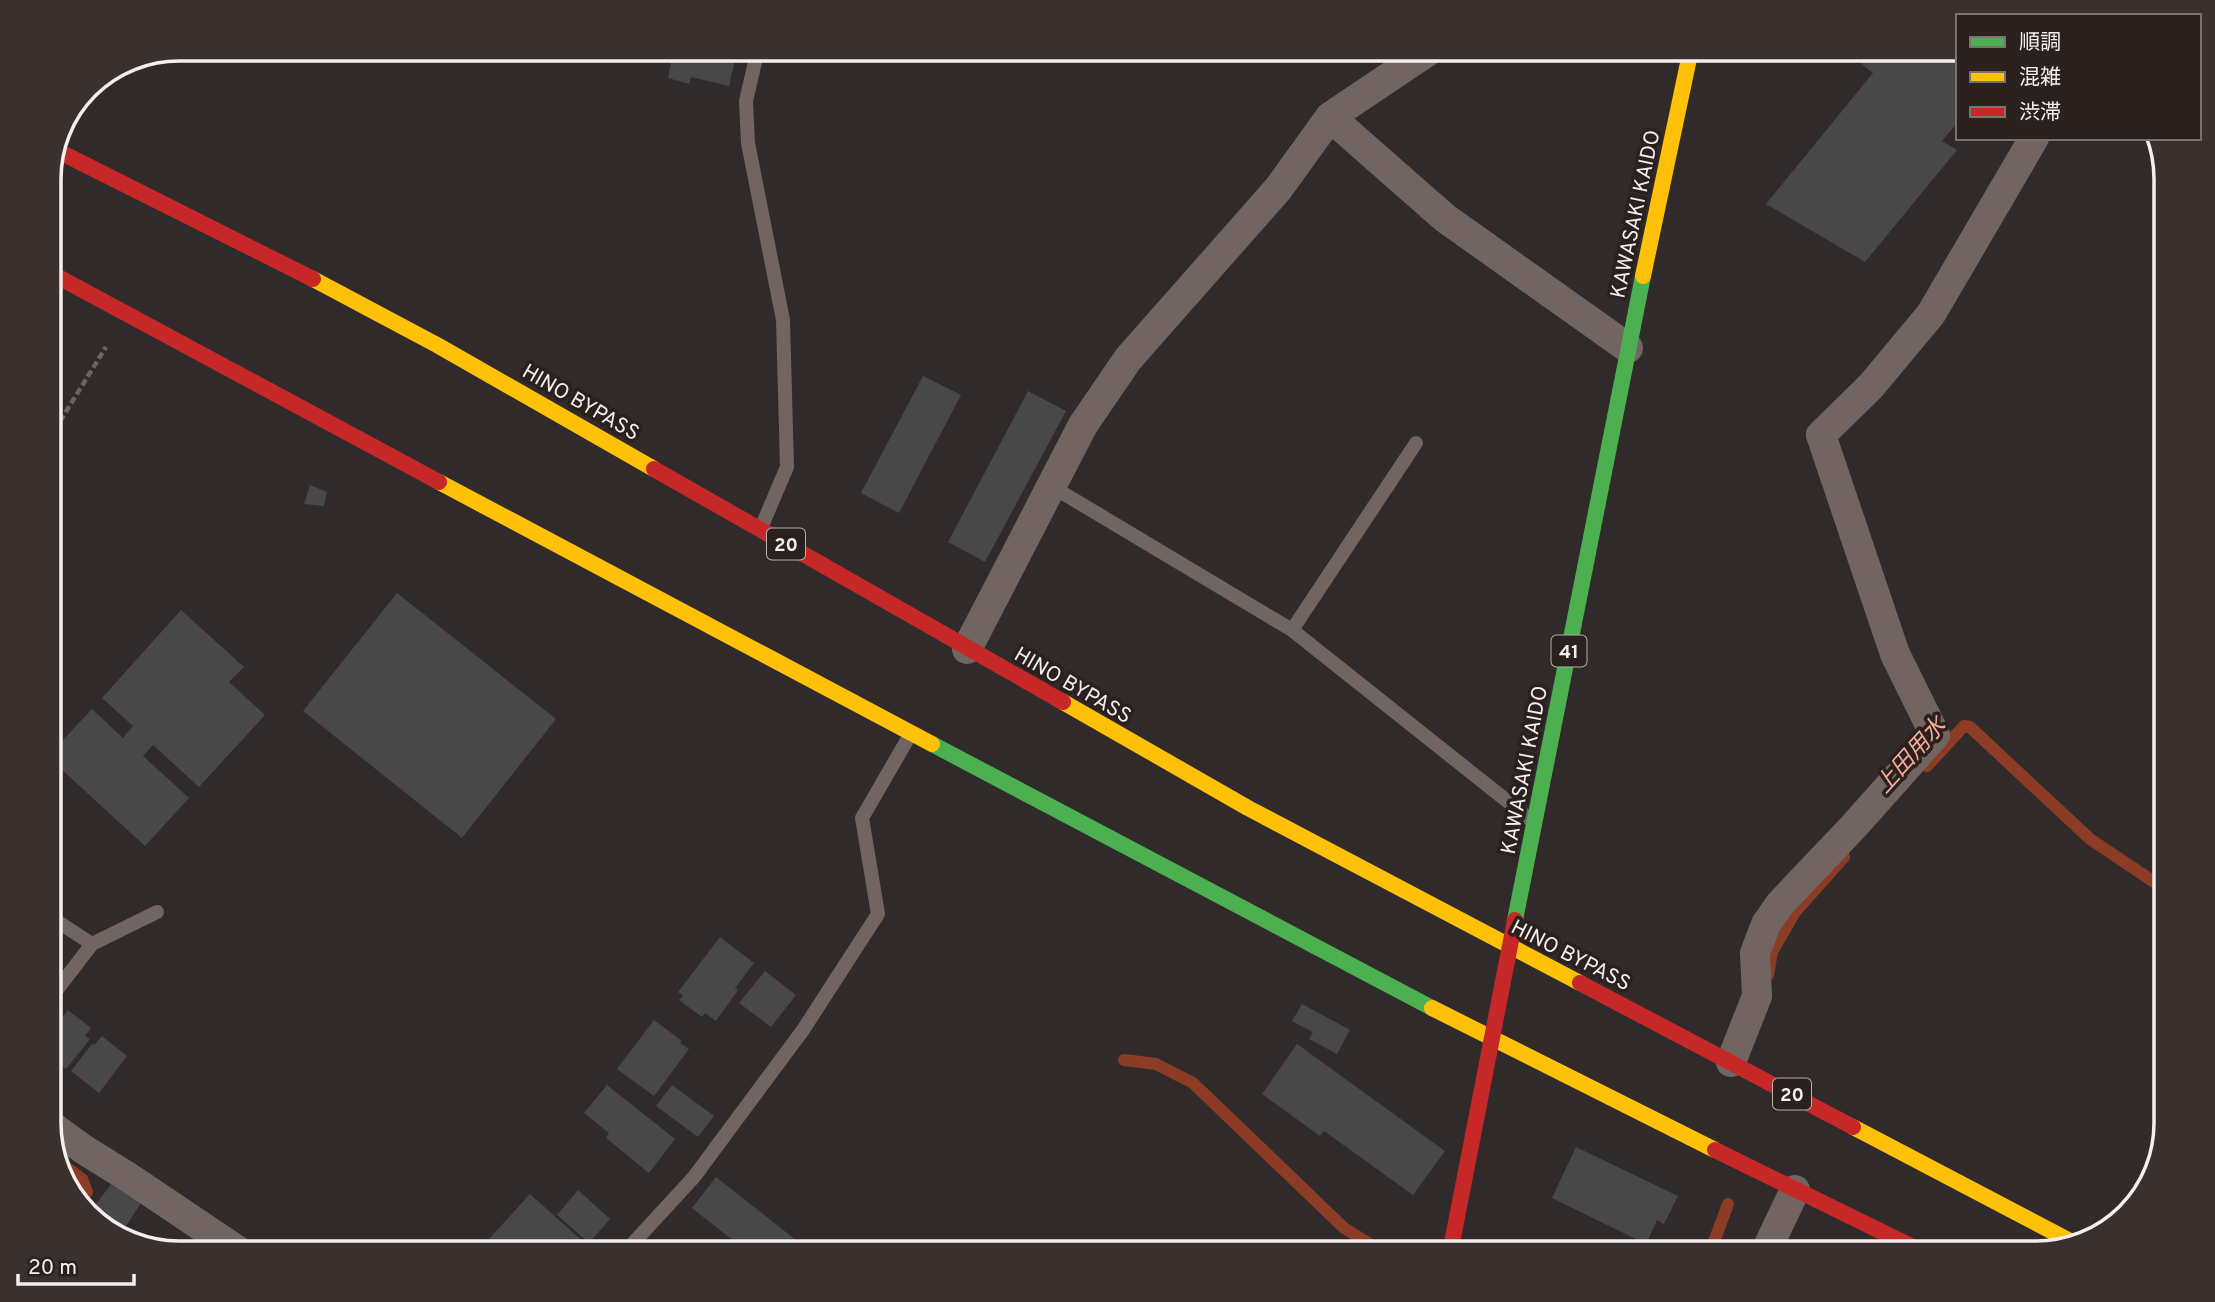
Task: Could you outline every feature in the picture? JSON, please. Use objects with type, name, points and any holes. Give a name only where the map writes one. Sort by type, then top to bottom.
[{"type":"main road","name":"KAWASAKI KAIDO","points":[[1452,1241],[1628,348],[1688,61]]},
{"type":"main road","name":"HINO BYPASS","points":[[64,154],[372,310],[561,415],[1188,776],[2064,1237]]},
{"type":"main road","points":[[62,279],[126,316],[1491,1039],[1900,1241]]},
{"type":"street","points":[[967,649],[1083,425],[1128,359],[1278,189],[1330,117],[1413,61]]},
{"type":"street","points":[[1330,117],[1445,218],[1628,348]]},
{"type":"street","points":[[1731,1062],[1757,996],[1755,953],[1766,924],[1780,904],[1935,736],[1895,653],[1821,435],[1871,386],[1931,314],[2033,140]]},
{"type":"street","points":[[62,1134],[223,1241]]},
{"type":"street","points":[[1771,1241],[1796,1190]]},
{"type":"lane","points":[[755,61],[746,100],[748,143],[783,320],[787,467],[760,529]]},
{"type":"lane","points":[[1292,631],[1416,443]]},
{"type":"lane","points":[[1051,486],[1292,631],[1535,823]]},
{"type":"lane","points":[[635,1241],[694,1177],[803,1030],[878,914],[862,818],[911,733]]},
{"type":"lane","points":[[62,983],[92,944],[157,912]]},
{"type":"lane","points":[[62,924],[92,944]]},
{"type":"path","points":[[62,418],[126,316]]},
{"type":"building","points":[[672,61],[735,61],[729,86],[691,77],[689,84],[668,78]]},
{"type":"building","points":[[1858,61],[1956,61],[1956,124],[1942,141],[1957,150],[1865,262],[1766,204],[1873,73]]},
{"type":"building","points":[[923,376],[961,395],[899,513],[861,493]]},
{"type":"building","points":[[1028,391],[1066,411],[985,562],[948,542]]},
{"type":"building","points":[[310,485],[327,492],[324,506],[304,504]]},
{"type":"building","points":[[397,593],[556,719],[462,838],[303,711]]},
{"type":"building","points":[[181,610],[244,667],[229,682],[265,715],[199,787],[153,745],[143,756],[189,798],[145,846],[62,770],[62,741],[92,709],[123,738],[133,726],[102,698]]},
{"type":"building","points":[[720,937],[754,963],[735,988],[738,990],[716,1021],[705,1013],[702,1017],[679,1000],[683,996],[678,992]]},
{"type":"building","points":[[765,971],[796,995],[771,1027],[739,1003]]},
{"type":"building","points":[[1302,1004],[1350,1030],[1337,1054],[1309,1039],[1313,1032],[1292,1021]]},
{"type":"building","points":[[68,1010],[91,1028],[85,1036],[90,1039],[66,1069],[62,1066],[62,1018]]},
{"type":"building","points":[[654,1020],[689,1049],[654,1096],[617,1069]]},
{"type":"building","points":[[102,1036],[127,1056],[99,1093],[71,1071],[92,1044]]},
{"type":"building","points":[[1297,1044],[1445,1151],[1413,1195],[1324,1131],[1320,1136],[1262,1094]]},
{"type":"building","points":[[607,1085],[675,1139],[649,1173],[606,1138],[609,1133],[584,1113]]},
{"type":"building","points":[[672,1085],[714,1116],[698,1137],[656,1106]]},
{"type":"building","points":[[1576,1147],[1678,1196],[1664,1224],[1657,1220],[1647,1241],[1640,1241],[1552,1198]]},
{"type":"building","points":[[716,1177],[797,1241],[734,1241],[692,1208]]},
{"type":"building","points":[[112,1183],[141,1203],[125,1228],[95,1205]]},
{"type":"building","points":[[578,1190],[610,1219],[591,1241],[587,1241],[557,1215]]},
{"type":"building","points":[[530,1194],[583,1241],[491,1241],[489,1239]]},
{"type":"waterway","name":"上田用水","points":[[1927,766],[1964,726],[1970,727],[2090,839],[2154,882]]},
{"type":"waterway","name":"上田用水","points":[[1768,975],[1772,952],[1795,912],[1844,857]]},
{"type":"waterway","points":[[1124,1060],[1156,1064],[1193,1083],[1344,1228],[1365,1241]]},
{"type":"waterway","points":[[73,1172],[82,1179],[87,1192],[85,1194]]},
{"type":"waterway","name":"上田用水","points":[[1714,1241],[1728,1204]]},
{"type":"traffic: fast","points":[[1515,920],[1643,276]]},
{"type":"traffic: fast","points":[[932,744],[1432,1008]]},
{"type":"traffic: slow","points":[[1643,276],[1688,61]]},
{"type":"traffic: slow","points":[[313,279],[437,345],[654,469]]},
{"type":"traffic: slow","points":[[439,482],[932,744]]},
{"type":"traffic: slow","points":[[1063,702],[1248,808],[1580,983]]},
{"type":"traffic: slow","points":[[1432,1008],[1715,1150]]},
{"type":"traffic: slow","points":[[1853,1127],[2064,1237]]},
{"type":"traffic: jam","points":[[64,154],[313,279]]},
{"type":"traffic: jam","points":[[62,279],[439,482]]},
{"type":"traffic: jam","points":[[654,469],[1063,702]]},
{"type":"traffic: jam","points":[[1452,1241],[1515,920]]},
{"type":"traffic: jam","points":[[1580,983],[1853,1127]]},
{"type":"traffic: jam","points":[[1715,1150],[1901,1241]]}]
